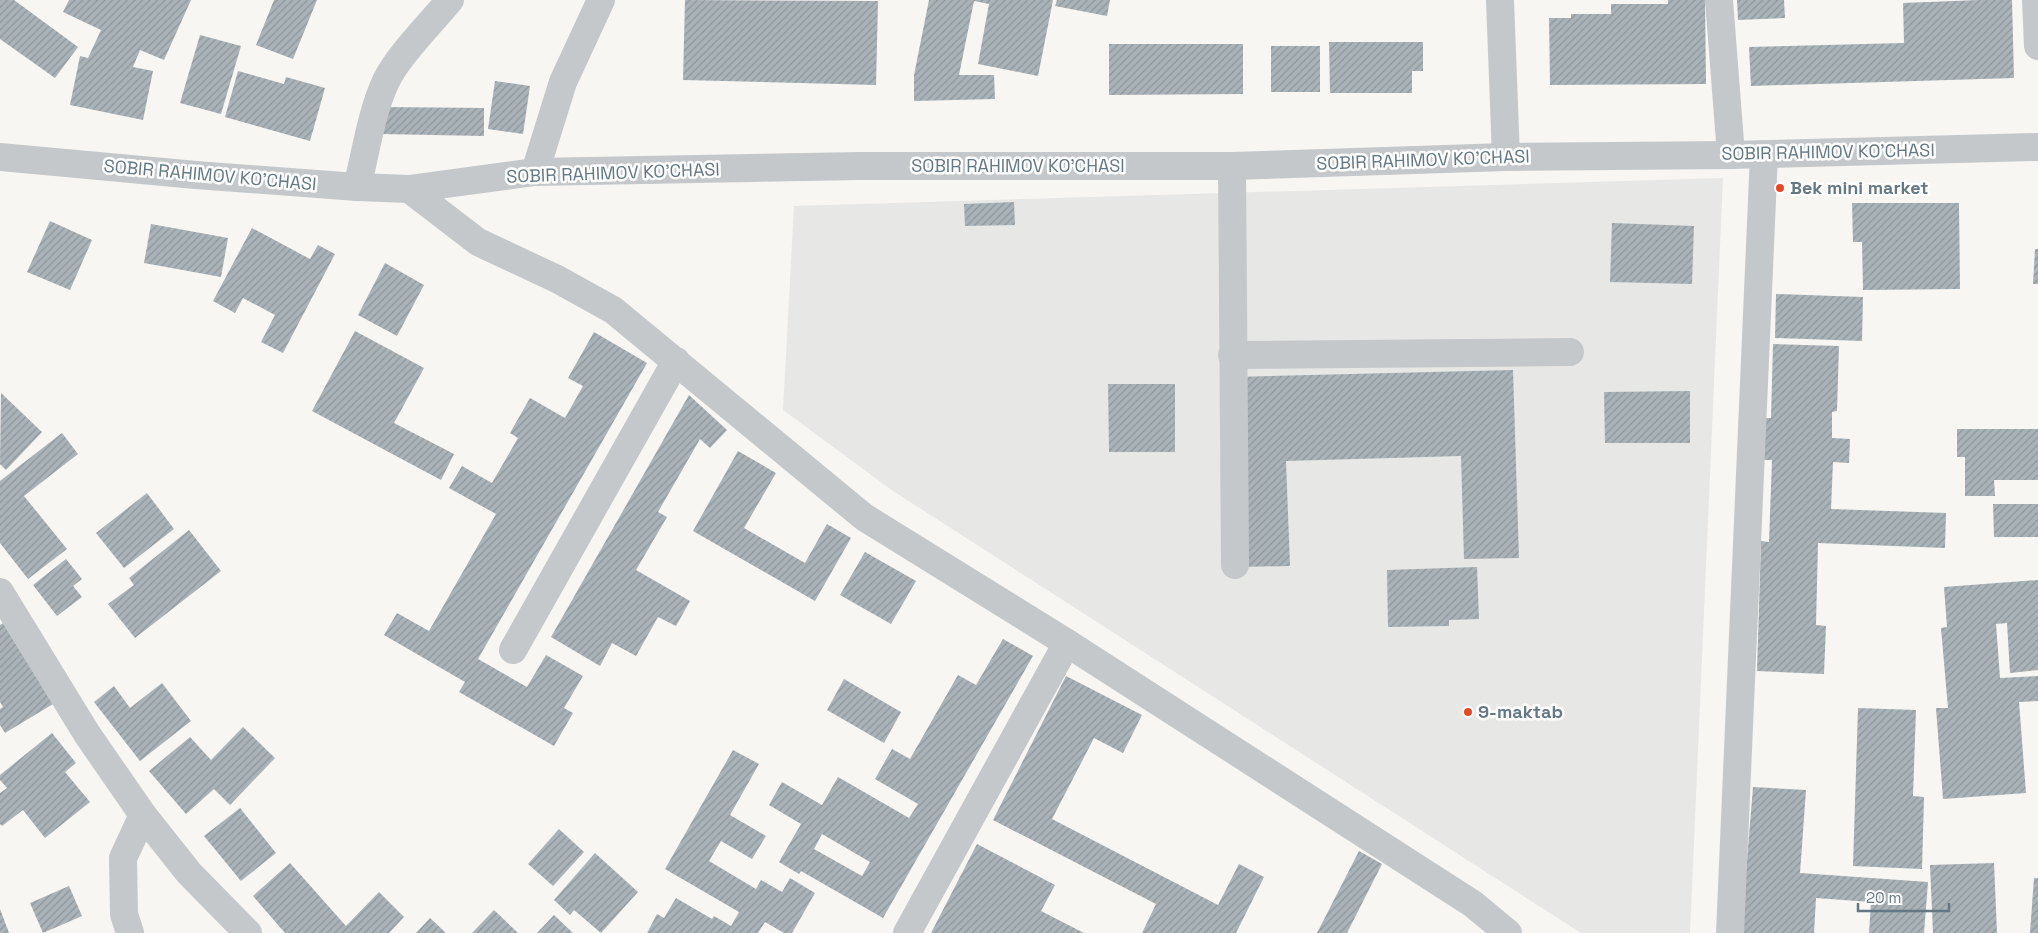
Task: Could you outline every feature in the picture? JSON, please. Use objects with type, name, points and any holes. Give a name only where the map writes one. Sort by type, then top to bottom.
[{"type":"street","points":[[357,188],[378,100],[387,79],[403,56],[450,0]]},
{"type":"street","points":[[535,172],[563,82],[601,0]]},
{"type":"street","points":[[1500,0],[1506,157]]},
{"type":"street","points":[[1719,0],[1731,155]]},
{"type":"street","points":[[2036,0],[2038,46]]},
{"type":"street","name":"SOBIR RAHIMOV KO'CHASI","points":[[0,157],[357,188],[409,189],[535,172],[869,166],[1232,166],[1506,157],[1731,155],[2038,147]]},
{"type":"street","points":[[1730,933],[1764,154]]},
{"type":"street","points":[[1232,166],[1235,565]]},
{"type":"street","points":[[409,189],[478,242],[557,279],[613,310],[676,360],[864,517],[1067,643],[1473,904],[1508,933]]},
{"type":"street","points":[[1232,355],[1570,352]]},
{"type":"street","points":[[513,650],[676,360]]},
{"type":"street","points":[[0,592],[87,734],[142,814],[189,873],[248,933]]},
{"type":"street","points":[[907,933],[1067,643]]},
{"type":"street","points":[[130,933],[124,914],[123,858],[142,814]]},
{"type":"shaded area","name":"9-maktab","points":[[1723,178],[1690,933],[1581,933],[893,491],[783,410],[794,206]]},
{"type":"building","points":[[0,0],[14,0],[78,47],[55,78],[0,39]]},
{"type":"building","points":[[69,0],[191,0],[164,60],[140,50],[133,67],[153,71],[143,120],[70,105],[80,56],[88,58],[101,30],[63,12]]},
{"type":"building","points":[[274,0],[317,0],[293,59],[256,45]]},
{"type":"building","points":[[685,0],[878,1],[876,85],[683,80]]},
{"type":"building","points":[[929,0],[1053,0],[1038,76],[978,64],[989,4],[974,1],[959,75],[994,75],[995,99],[914,101],[914,75]]},
{"type":"building","points":[[1057,0],[1110,0],[1107,16],[1055,6]]},
{"type":"building","points":[[1668,0],[1705,0],[1706,84],[1550,85],[1549,18],[1571,18],[1571,14],[1611,14],[1611,4],[1668,4]]},
{"type":"building","points":[[1737,0],[1784,0],[1785,18],[1738,20]]},
{"type":"building","points":[[2012,0],[2014,78],[1751,86],[1749,47],[1904,43],[1903,3]]},
{"type":"building","points":[[200,35],[241,46],[221,114],[180,103]]},
{"type":"building","points":[[1329,42],[1423,42],[1423,71],[1412,71],[1412,93],[1330,93]]},
{"type":"building","points":[[1109,44],[1243,44],[1243,94],[1109,95]]},
{"type":"building","points":[[1271,46],[1320,46],[1320,92],[1271,92]]},
{"type":"building","points":[[238,71],[284,84],[286,77],[325,88],[310,141],[225,117]]},
{"type":"building","points":[[495,81],[530,86],[523,134],[488,129]]},
{"type":"building","points":[[382,107],[484,108],[484,136],[381,134]]},
{"type":"building","points":[[1014,202],[1015,225],[965,226],[964,204]]},
{"type":"building","points":[[1852,203],[1959,203],[1960,289],[1863,290],[1862,242],[1853,242]]},
{"type":"building","points":[[50,221],[92,240],[70,290],[27,272]]},
{"type":"building","points":[[1612,223],[1694,226],[1692,284],[1610,282]]},
{"type":"building","points":[[151,224],[228,238],[221,277],[144,263]]},
{"type":"building","points":[[252,228],[310,259],[318,245],[335,254],[283,353],[261,342],[275,315],[243,298],[235,313],[213,301]]},
{"type":"building","points":[[2035,249],[2038,249],[2038,284],[2033,284]]},
{"type":"building","points":[[385,263],[424,285],[397,336],[358,315]]},
{"type":"building","points":[[1776,294],[1863,297],[1862,341],[1775,338]]},
{"type":"building","points":[[355,331],[424,368],[394,423],[454,454],[441,480],[312,411]]},
{"type":"building","points":[[594,332],[647,363],[478,659],[527,687],[546,655],[583,676],[564,708],[573,713],[554,746],[459,692],[465,682],[384,635],[397,613],[429,631],[496,514],[449,488],[462,466],[492,483],[518,438],[510,433],[530,398],[565,418],[583,386],[568,378]]},
{"type":"building","points":[[1773,344],[1839,346],[1837,411],[1832,412],[1832,438],[1850,439],[1849,463],[1833,462],[1831,509],[1946,513],[1945,548],[1818,543],[1816,625],[1826,626],[1824,674],[1757,671],[1761,541],[1769,542],[1772,460],[1763,460],[1764,418],[1771,418]]},
{"type":"building","points":[[1513,370],[1519,558],[1464,559],[1461,456],[1286,461],[1290,566],[1238,567],[1233,377]]},
{"type":"building","points":[[1108,384],[1175,384],[1175,452],[1109,452]]},
{"type":"building","points":[[1690,391],[1690,443],[1605,443],[1604,392]]},
{"type":"building","points":[[1,393],[42,432],[6,470],[0,464]]},
{"type":"building","points":[[689,395],[727,430],[710,448],[700,439],[658,512],[667,517],[636,570],[690,601],[676,626],[658,617],[636,656],[612,643],[600,666],[551,637]]},
{"type":"building","points":[[1957,429],[2038,429],[2038,480],[1994,480],[1995,496],[1965,496],[1965,457],[1957,457]]},
{"type":"building","points":[[62,433],[78,454],[24,496],[67,549],[28,579],[0,543],[0,481]]},
{"type":"building","points":[[738,451],[776,473],[744,528],[805,563],[827,524],[851,538],[815,601],[693,531]]},
{"type":"building","points":[[147,493],[174,529],[124,568],[96,533]]},
{"type":"building","points":[[1993,504],[2038,504],[2038,537],[1994,537]]},
{"type":"building","points":[[189,530],[221,571],[135,638],[108,604],[134,585],[129,578]]},
{"type":"building","points":[[865,552],[916,581],[891,624],[840,595]]},
{"type":"building","points":[[66,559],[82,579],[73,586],[82,597],[57,616],[33,585]]},
{"type":"building","points":[[1477,567],[1479,619],[1449,620],[1449,626],[1388,627],[1387,570]]},
{"type":"building","points":[[2038,580],[2038,670],[2010,673],[2007,623],[1996,624],[2000,678],[2038,676],[2038,701],[2019,702],[2026,793],[1943,799],[1936,708],[1948,708],[1941,628],[1947,627],[1944,587]]},
{"type":"building","points":[[3,623],[53,704],[5,733],[0,725],[0,709],[3,707],[0,702],[0,625]]},
{"type":"building","points":[[1003,639],[1033,656],[883,918],[801,871],[799,874],[779,862],[801,824],[769,805],[782,782],[822,805],[838,777],[909,818],[918,804],[875,779],[892,749],[910,759],[958,675],[976,685]],"holes":[[[822,834],[870,862],[862,876],[814,849]]]},
{"type":"building","points":[[1066,676],[1142,715],[1123,753],[1094,738],[1052,819],[1218,905],[1239,864],[1264,877],[1236,933],[1142,933],[1156,904],[993,820]]},
{"type":"building","points":[[844,679],[901,712],[884,743],[827,710]]},
{"type":"building","points":[[162,683],[191,721],[140,761],[94,702],[114,686],[130,708]]},
{"type":"building","points":[[1858,708],[1916,710],[1913,796],[1924,797],[1922,869],[1853,866]]},
{"type":"building","points":[[243,727],[275,758],[230,805],[214,789],[186,814],[149,771],[190,737],[211,760]]},
{"type":"building","points":[[52,733],[76,763],[65,772],[90,802],[45,838],[23,810],[2,826],[0,824],[0,793],[7,788],[0,780],[0,775]]},
{"type":"building","points":[[733,750],[759,764],[730,815],[766,836],[752,859],[721,841],[709,861],[756,889],[761,880],[782,892],[790,878],[815,893],[792,933],[784,933],[765,922],[758,933],[647,933],[657,914],[664,918],[676,898],[712,919],[714,916],[731,926],[739,912],[665,869]]},
{"type":"building","points":[[1753,787],[1806,790],[1800,873],[1928,882],[1924,933],[1869,933],[1871,902],[1816,898],[1814,933],[1741,933]]},
{"type":"building","points":[[240,808],[276,853],[241,881],[204,836]]},
{"type":"building","points":[[559,829],[584,852],[553,886],[528,864]]},
{"type":"building","points":[[977,844],[1055,885],[1041,911],[1084,933],[931,933]]},
{"type":"building","points":[[1359,851],[1382,864],[1347,933],[1317,933]]},
{"type":"building","points":[[595,853],[638,892],[601,933],[574,910],[570,915],[554,900]]},
{"type":"building","points":[[290,863],[346,926],[379,892],[404,917],[389,933],[285,933],[253,896]]},
{"type":"building","points":[[1994,863],[1997,933],[1933,933],[1930,865]]},
{"type":"building","points":[[2034,878],[2038,878],[2038,933],[2030,933]]},
{"type":"building","points":[[69,886],[82,916],[43,933],[30,903]]},
{"type":"building","points":[[0,909],[9,933],[0,933]]},
{"type":"building","points":[[494,910],[518,933],[472,933]]},
{"type":"building","points":[[554,915],[573,933],[537,933]]},
{"type":"building","points":[[430,918],[446,933],[416,933]]},
{"type":"place","name":"Bek mini market","points":[[1780,188]]},
{"type":"place","name":"9-maktab","points":[[1468,712]]}]
